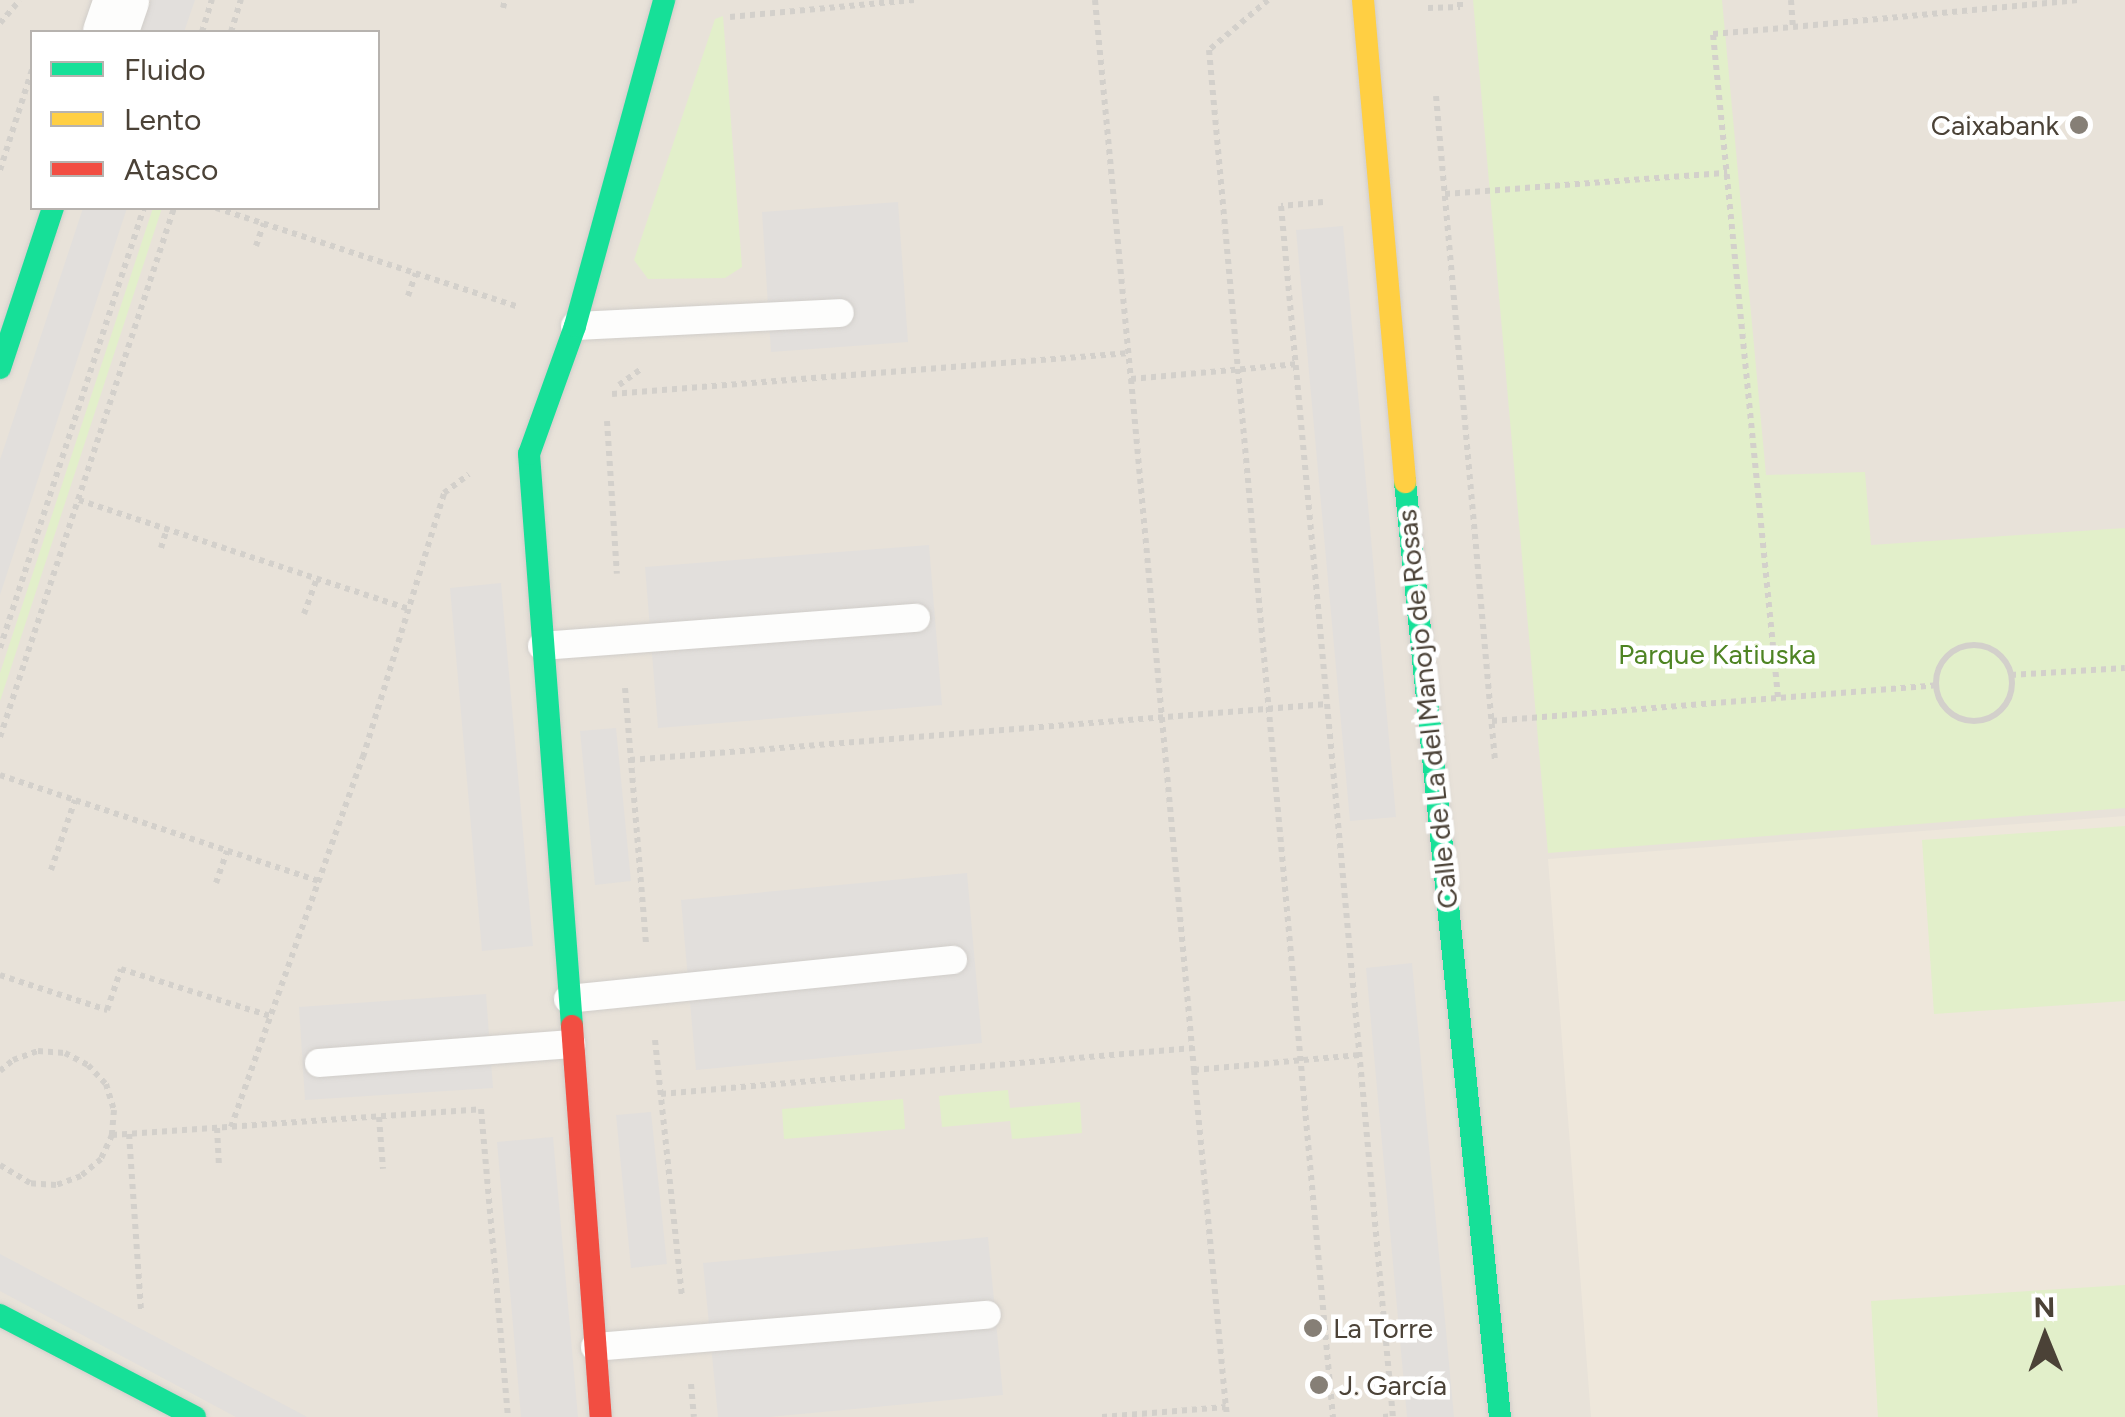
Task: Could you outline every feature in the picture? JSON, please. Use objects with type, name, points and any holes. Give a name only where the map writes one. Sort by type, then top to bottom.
[{"type":"street","points":[[111,30],[120,0]]},
{"type":"street","points":[[601,1417],[570,1044],[529,454],[575,326],[664,0]]},
{"type":"street","name":"Calle de La del Manojo de Rosas","points":[[1363,0],[1424,698],[1500,1417]]},
{"type":"street","points":[[0,368],[52,210]]},
{"type":"street","points":[[0,1316],[171,1411]]},
{"type":"lane","points":[[575,326],[840,313]]},
{"type":"lane","points":[[542,646],[916,618]]},
{"type":"lane","points":[[568,998],[953,960]]},
{"type":"lane","points":[[318,1063],[570,1044]]},
{"type":"lane","points":[[595,1346],[987,1315]]},
{"type":"path","points":[[0,23],[20,0]]},
{"type":"path","points":[[203,30],[212,0]]},
{"type":"path","points":[[231,30],[241,0]]},
{"type":"path","points":[[730,17],[914,0]]},
{"type":"path","points":[[1095,0],[1227,1417]]},
{"type":"path","points":[[1268,0],[1209,50],[1333,1417]]},
{"type":"path","points":[[1428,8],[1460,7],[1460,0]]},
{"type":"path","points":[[1791,0],[1794,26]]},
{"type":"path","points":[[1778,697],[1713,34],[2082,0]]},
{"type":"path","points":[[0,170],[30,76]]},
{"type":"path","points":[[1446,194],[1728,173]]},
{"type":"path","points":[[1331,202],[1281,206],[1394,1417],[1383,1417]]},
{"type":"path","points":[[0,648],[143,210]]},
{"type":"path","points":[[0,737],[173,210]]},
{"type":"path","points":[[222,210],[518,306]]},
{"type":"path","points":[[256,246],[264,224]]},
{"type":"path","points":[[408,296],[416,273]]},
{"type":"path","points":[[512,323],[523,288]]},
{"type":"path","points":[[643,367],[605,395],[1129,353]]},
{"type":"path","points":[[1131,380],[1298,364]]},
{"type":"path","points":[[606,415],[617,574]]},
{"type":"path","points":[[230,1127],[363,757],[444,494],[468,476],[472,459]]},
{"type":"path","points":[[79,500],[408,608]]},
{"type":"path","points":[[160,548],[167,528]]},
{"type":"path","points":[[304,614],[317,578]]},
{"type":"path","points":[[1965,646],[1994,651],[2011,676],[2006,703],[1983,720],[1954,716],[1942,706],[1937,685],[1942,662],[1965,646]]},
{"type":"path","points":[[2011,676],[2125,668]]},
{"type":"path","points":[[1492,720],[1937,685]]},
{"type":"path","points":[[625,688],[646,942]]},
{"type":"path","points":[[630,760],[1327,704]]},
{"type":"path","points":[[0,775],[318,881]]},
{"type":"path","points":[[51,870],[75,800]]},
{"type":"path","points":[[216,883],[226,851]]},
{"type":"path","points":[[0,975],[107,1010],[120,969],[270,1016]]},
{"type":"path","points":[[655,1040],[682,1296]]},
{"type":"path","points":[[662,1094],[1193,1048]]},
{"type":"path","points":[[0,1071],[13,1060],[38,1051],[65,1053],[88,1065],[106,1084],[114,1110],[112,1136],[101,1159],[81,1176],[56,1185],[30,1183],[2,1171]]},
{"type":"path","points":[[1194,1070],[1360,1055]]},
{"type":"path","points":[[112,1136],[481,1109],[508,1417]]},
{"type":"path","points":[[380,1117],[383,1169]]},
{"type":"path","points":[[217,1128],[220,1166]]},
{"type":"path","points":[[129,1134],[142,1310]]},
{"type":"path","points":[[691,1384],[694,1417]]},
{"type":"path","points":[[1102,1417],[1226,1407]]},
{"type":"shaded area","points":[[0,0],[2125,0],[2125,1417],[0,1417]]},
{"type":"shaded area","points":[[151,0],[195,0],[185,30],[141,30]]},
{"type":"shaded area","points":[[898,202],[908,342],[771,352],[762,212]]},
{"type":"shaded area","points":[[82,210],[126,210],[0,595],[0,460]]},
{"type":"shaded area","points":[[1343,226],[1396,817],[1350,821],[1296,230]]},
{"type":"shaded area","points":[[929,545],[942,705],[658,728],[645,567]]},
{"type":"shaded area","points":[[501,583],[533,946],[482,951],[450,588]]},
{"type":"shaded area","points":[[616,728],[631,881],[595,885],[580,731]]},
{"type":"shaded area","points":[[2125,816],[2125,1417],[1591,1417],[1548,859]]},
{"type":"shaded area","points":[[967,873],[982,1043],[696,1070],[681,900]]},
{"type":"shaded area","points":[[1412,963],[1454,1417],[1407,1417],[1366,968]]},
{"type":"shaded area","points":[[486,994],[493,1088],[305,1100],[299,1007]]},
{"type":"shaded area","points":[[651,1112],[667,1264],[631,1268],[616,1115]]},
{"type":"shaded area","points":[[553,1137],[578,1417],[521,1417],[497,1142]]},
{"type":"shaded area","points":[[988,1237],[1003,1395],[769,1417],[718,1417],[703,1263]]},
{"type":"shaded area","points":[[0,1254],[307,1417],[236,1417],[0,1291]]},
{"type":"green space","name":"Parque Katiuska","points":[[1473,0],[1722,0],[1766,475],[1865,472],[1871,545],[2125,528],[2125,808],[1548,853]]},
{"type":"green space","points":[[723,16],[742,267],[725,278],[648,279],[634,260],[715,19]]},
{"type":"green space","points":[[152,210],[161,210],[0,701],[0,673]]},
{"type":"green space","points":[[2125,826],[2125,1001],[1934,1014],[1922,840]]},
{"type":"green space","points":[[1008,1090],[1010,1108],[1080,1102],[1082,1133],[1012,1139],[1010,1121],[942,1127],[939,1096]]},
{"type":"green space","points":[[903,1099],[905,1129],[784,1139],[782,1109]]},
{"type":"green space","points":[[2125,1285],[2125,1417],[1878,1417],[1871,1301]]},
{"type":"traffic: fast","points":[[572,1026],[529,454],[575,326],[664,0]]},
{"type":"traffic: fast","points":[[0,368],[52,210]]},
{"type":"traffic: fast","points":[[1405,482],[1500,1417]]},
{"type":"traffic: fast","points":[[0,1315],[195,1417]]},
{"type":"traffic: slow","points":[[1363,0],[1405,482]]},
{"type":"traffic: jam","points":[[572,1026],[601,1417]]},
{"type":"place","name":"Caixabank","points":[[2079,125]]},
{"type":"place","name":"La Torre","points":[[1313,1328]]},
{"type":"place","name":"J. García","points":[[1319,1385]]}]
